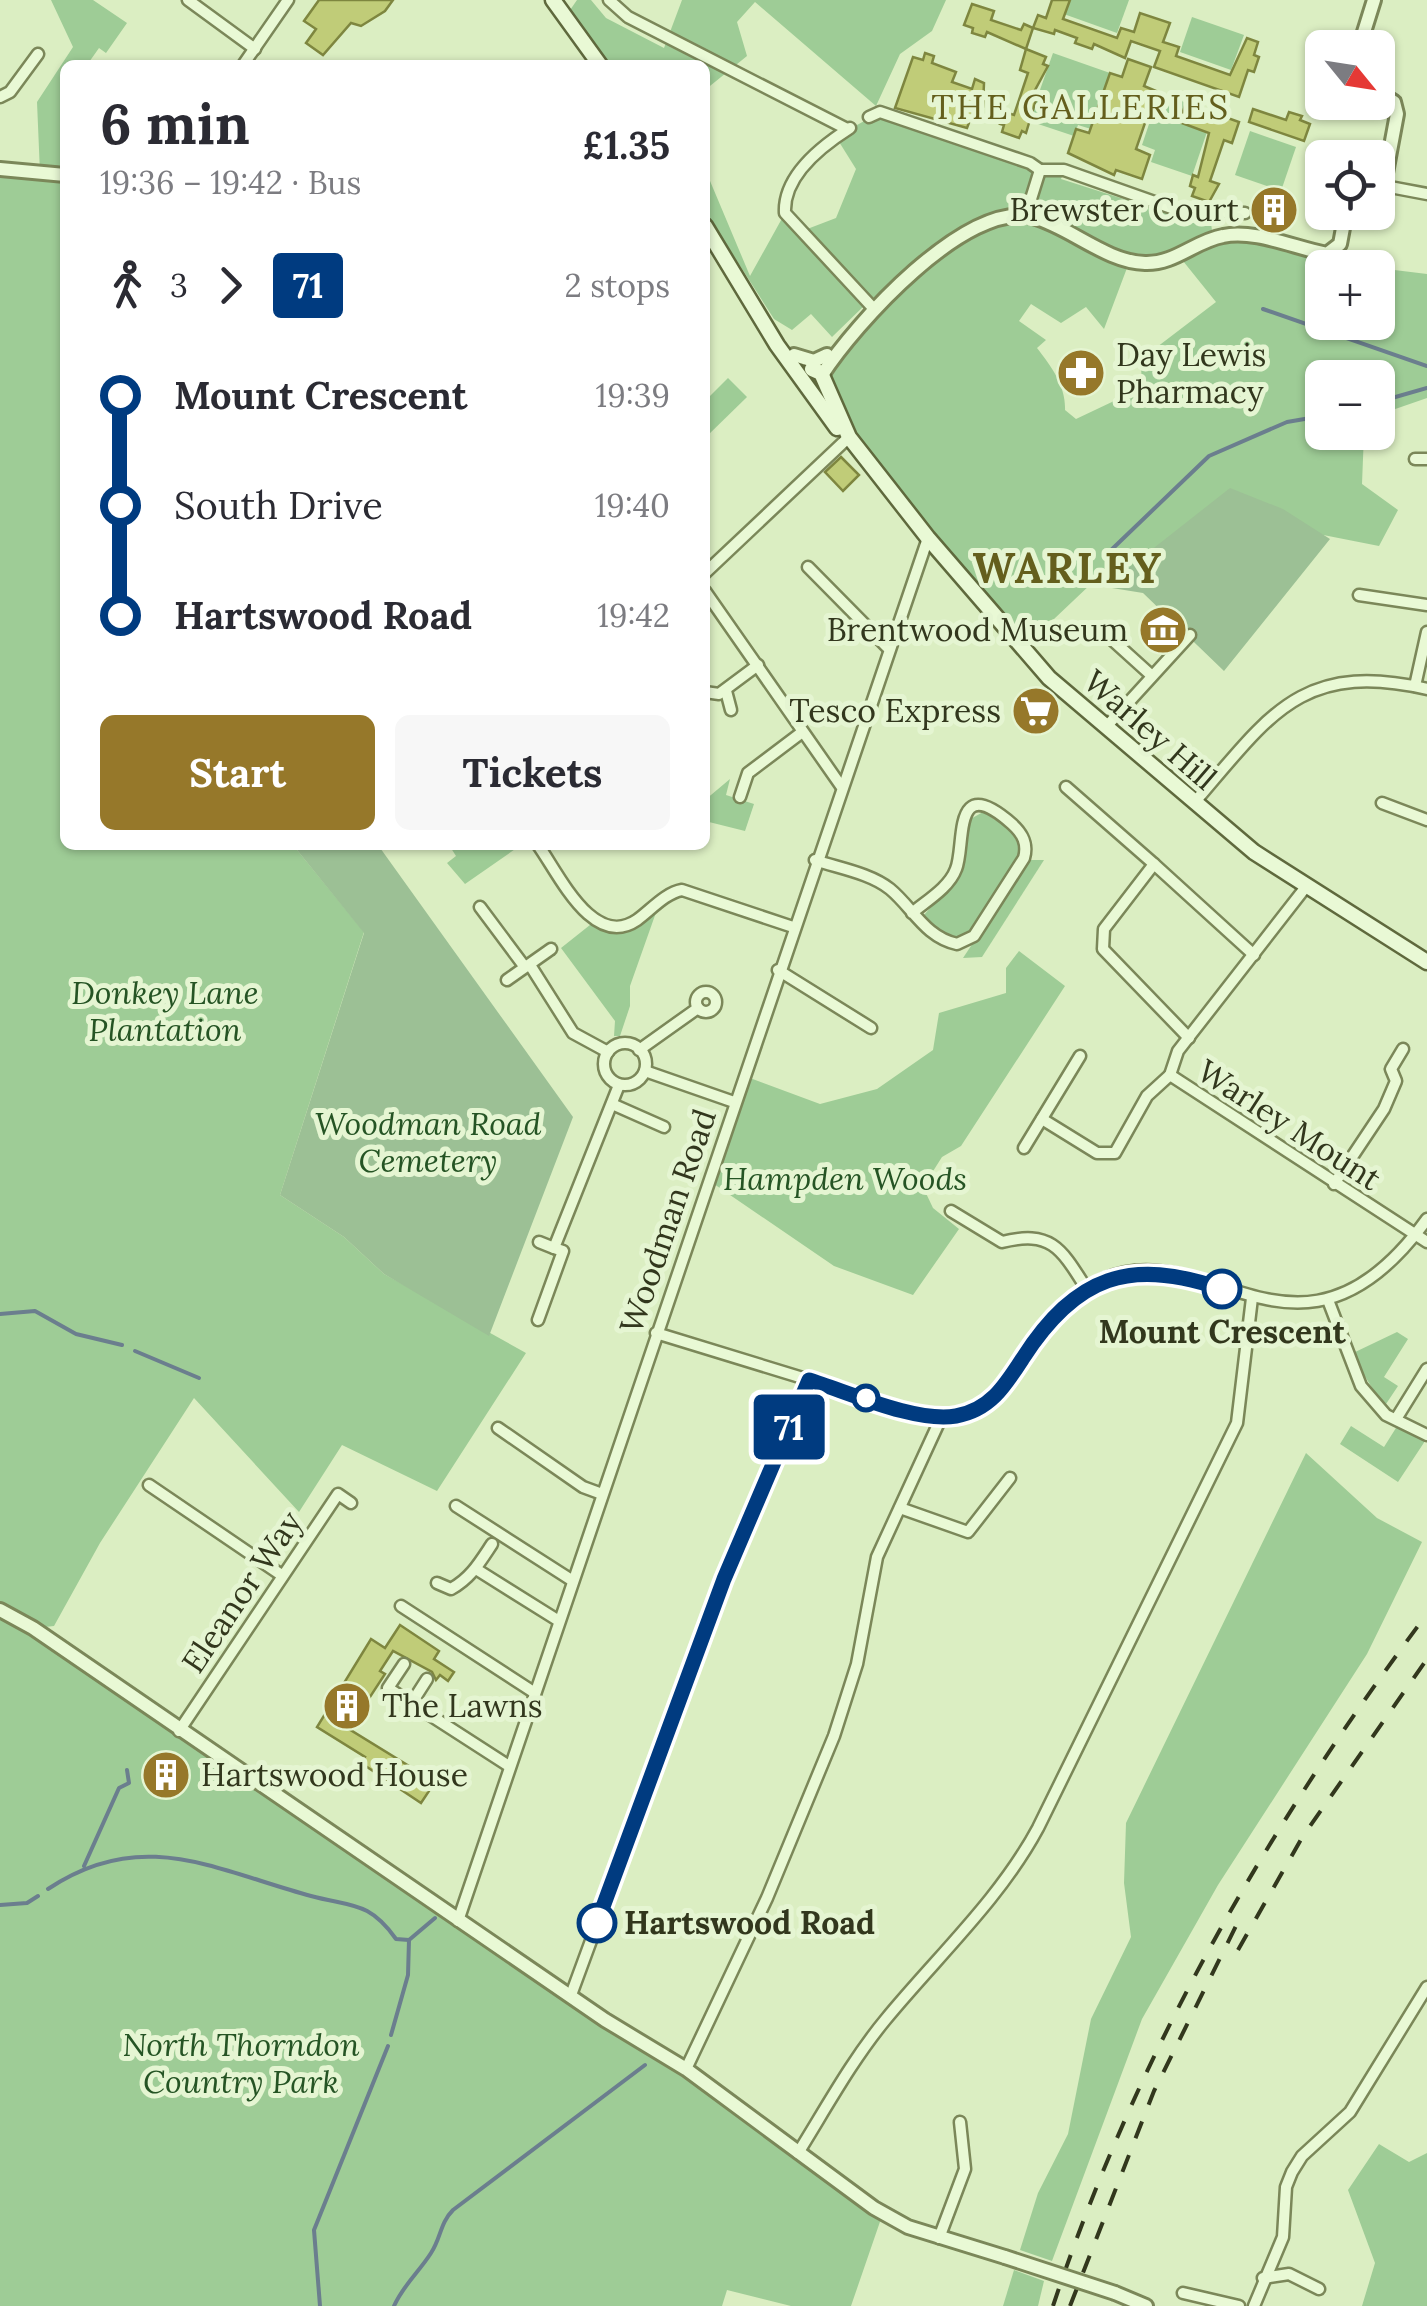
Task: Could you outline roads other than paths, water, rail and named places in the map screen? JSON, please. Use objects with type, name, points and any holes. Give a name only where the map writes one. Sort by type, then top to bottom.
[{"type":"main road","points":[[553,0],[596,60]]},
{"type":"main road","name":"Warley Hill","points":[[710,234],[774,337],[814,375]]},
{"type":"main road","name":"Warley Hill","points":[[774,337],[814,375],[836,427],[850,437],[928,538],[1048,678],[1194,803],[1304,888],[1427,962]]},
{"type":"street","points":[[188,0],[255,49]]},
{"type":"street","points":[[247,60],[288,0]]},
{"type":"street","points":[[609,0],[628,17],[849,128],[791,180],[784,192],[785,213],[874,309]]},
{"type":"street","points":[[1365,30],[1374,0]]},
{"type":"street","points":[[0,97],[10,92],[38,54]]},
{"type":"street","points":[[869,117],[880,112],[1030,163],[1040,170],[1064,170],[1180,211],[1245,212]]},
{"type":"street","points":[[0,169],[60,174]]},
{"type":"street","points":[[1026,215],[1040,170]]},
{"type":"street","points":[[1395,187],[1427,194]]},
{"type":"street","points":[[814,375],[874,309],[960,238],[1004,218],[1026,215],[1126,259],[1158,263],[1234,234],[1327,254],[1340,244],[1343,230]]},
{"type":"street","points":[[794,355],[814,362],[847,338]]},
{"type":"street","points":[[814,375],[826,354]]},
{"type":"street","points":[[710,568],[850,437]]},
{"type":"street","name":"Woodman Road","points":[[458,1921],[887,647],[928,538]]},
{"type":"street","points":[[808,567],[887,647]]},
{"type":"street","points":[[1359,595],[1427,605]]},
{"type":"street","points":[[710,598],[800,733],[842,786]]},
{"type":"street","points":[[1194,803],[1261,726],[1287,704],[1344,681],[1380,679],[1421,688],[1427,632]]},
{"type":"street","points":[[1106,727],[1190,635]]},
{"type":"street","points":[[1108,637],[1151,675]]},
{"type":"street","points":[[710,692],[726,691],[758,665]]},
{"type":"street","points":[[726,691],[732,710]]},
{"type":"street","points":[[740,797],[748,773],[800,733]]},
{"type":"street","points":[[1066,787],[1254,955]]},
{"type":"street","points":[[1382,803],[1427,820]]},
{"type":"street","points":[[815,860],[885,886],[912,913],[943,940],[969,941],[1024,858],[1026,843],[1018,830],[986,807],[969,812],[959,828],[958,860],[952,876],[912,913]]},
{"type":"street","points":[[542,850],[585,910],[602,925],[630,924],[672,892],[682,890],[793,927]]},
{"type":"street","points":[[1154,864],[1104,928],[1098,952],[1188,1038]]},
{"type":"street","name":"Warley Mount","points":[[1304,888],[1172,1060],[1170,1076],[1427,1242]]},
{"type":"street","points":[[480,907],[574,1033],[608,1052]]},
{"type":"street","points":[[507,980],[551,949]]},
{"type":"street","points":[[778,970],[871,1028]]},
{"type":"street","points":[[639,1050],[698,1008]]},
{"type":"street","points":[[619,1085],[605,1071],[608,1052],[621,1043],[639,1050]]},
{"type":"street","points":[[1334,1184],[1384,1109],[1396,1080],[1392,1069],[1403,1049]]},
{"type":"street","points":[[619,1085],[638,1081],[645,1070],[639,1050]]},
{"type":"street","points":[[1024,1148],[1080,1056]]},
{"type":"street","points":[[645,1070],[734,1102]]},
{"type":"street","points":[[1042,1118],[1097,1153],[1115,1153],[1147,1096],[1170,1076]]},
{"type":"street","points":[[538,1320],[619,1085]]},
{"type":"street","points":[[612,1104],[664,1128]]},
{"type":"street","points":[[951,1211],[1002,1242],[1038,1236],[1050,1242],[1086,1288]]},
{"type":"street","points":[[656,1332],[941,1418],[976,1411],[993,1400],[1048,1322],[1086,1288],[1122,1275],[1160,1272],[1252,1298],[1328,1300],[1368,1282],[1427,1219]]},
{"type":"street","points":[[539,1242],[563,1251]]},
{"type":"street","points":[[996,1256],[1002,1242]]},
{"type":"street","points":[[798,2153],[871,2038],[1032,1840],[1237,1422],[1252,1298]]},
{"type":"street","points":[[1328,1300],[1361,1386],[1380,1410],[1427,1436]]},
{"type":"street","points":[[1396,1419],[1427,1369]]},
{"type":"street","points":[[570,1996],[724,1579],[809,1380]]},
{"type":"street","points":[[686,2069],[754,1928],[834,1736],[858,1664],[877,1557],[941,1418]]},
{"type":"street","points":[[498,1428],[582,1486],[602,1494]]},
{"type":"street","points":[[900,1508],[968,1532],[1003,1482]]},
{"type":"street","points":[[148,1485],[280,1574]]},
{"type":"street","name":"Eleanor Way","points":[[178,1731],[280,1574],[338,1494],[351,1503]]},
{"type":"street","points":[[456,1506],[573,1581]]},
{"type":"street","points":[[436,1583],[451,1589],[476,1569],[492,1544]]},
{"type":"street","points":[[476,1569],[559,1622]]},
{"type":"street","points":[[402,1606],[535,1693]]},
{"type":"street","points":[[0,1610],[33,1628],[570,1996],[686,2069],[874,2208],[939,2238],[1146,2306]]},
{"type":"street","points":[[404,1664],[388,1688],[509,1766]]},
{"type":"street","points":[[411,1704],[427,1679]]},
{"type":"street","points":[[1254,2306],[1262,2278],[1283,2236],[1286,2187],[1292,2172],[1302,2156],[1350,2112],[1427,1987]]},
{"type":"street","points":[[939,2238],[966,2169],[960,2122]]},
{"type":"street","points":[[1262,2278],[1289,2274],[1319,2289]]},
{"type":"street","points":[[1183,2293],[1239,2306]]},
{"type":"waterway","points":[[1263,309],[1427,366]]},
{"type":"waterway","points":[[1395,397],[1427,388]]},
{"type":"waterway","points":[[1108,553],[1209,456],[1287,422],[1305,419]]},
{"type":"waterway","points":[[0,1314],[35,1311],[76,1334],[122,1345]]},
{"type":"waterway","points":[[135,1351],[199,1378]]},
{"type":"waterway","points":[[84,1866],[119,1788],[129,1783],[127,1770]]},
{"type":"waterway","points":[[48,1889],[82,1870],[115,1860],[179,1859],[359,1907],[377,1918],[396,1939],[409,1940],[435,1918]]},
{"type":"waterway","points":[[0,1905],[27,1903],[38,1896]]},
{"type":"waterway","points":[[391,2035],[408,1975],[409,1940]]},
{"type":"waterway","points":[[320,2306],[314,2230],[388,2046]]},
{"type":"waterway","points":[[394,2306],[431,2253],[453,2210],[645,2065]]},
{"type":"railway","points":[[1053,2306],[1124,2121],[1212,1945],[1313,1776],[1427,1614]]},
{"type":"railway","points":[[1238,1950],[1303,1836],[1427,1659]]},
{"type":"railway","points":[[1070,2306],[1154,2091],[1236,1926]]},
{"type":"place","name":"Brewster Court","points":[[1274,210]]},
{"type":"place","name":"Day Lewis Pharmacy","points":[[1081,373]]},
{"type":"place","name":"Brentwood Museum","points":[[1163,630]]},
{"type":"place","name":"Tesco Express","points":[[1036,711]]},
{"type":"place","name":"Mount Crescent","points":[[1222,1289]]},
{"type":"place","name":"The Lawns","points":[[347,1706]]},
{"type":"place","name":"Hartswood House","points":[[166,1775]]},
{"type":"place","name":"Hartswood Road","points":[[597,1923]]},
{"type":"district","name":"THE GALLERIES","points":[[1081,107]]},
{"type":"district","name":"WARLEY","points":[[1068,568]]},
{"type":"park label","name":"Donkey Lane Plantation","points":[[165,1012]]},
{"type":"park label","name":"Woodman Road Cemetery","points":[[428,1142]]},
{"type":"park label","name":"Hampden Woods","points":[[845,1179]]},
{"type":"park label","name":"North Thorndon Country Park","points":[[241,2064]]}]
